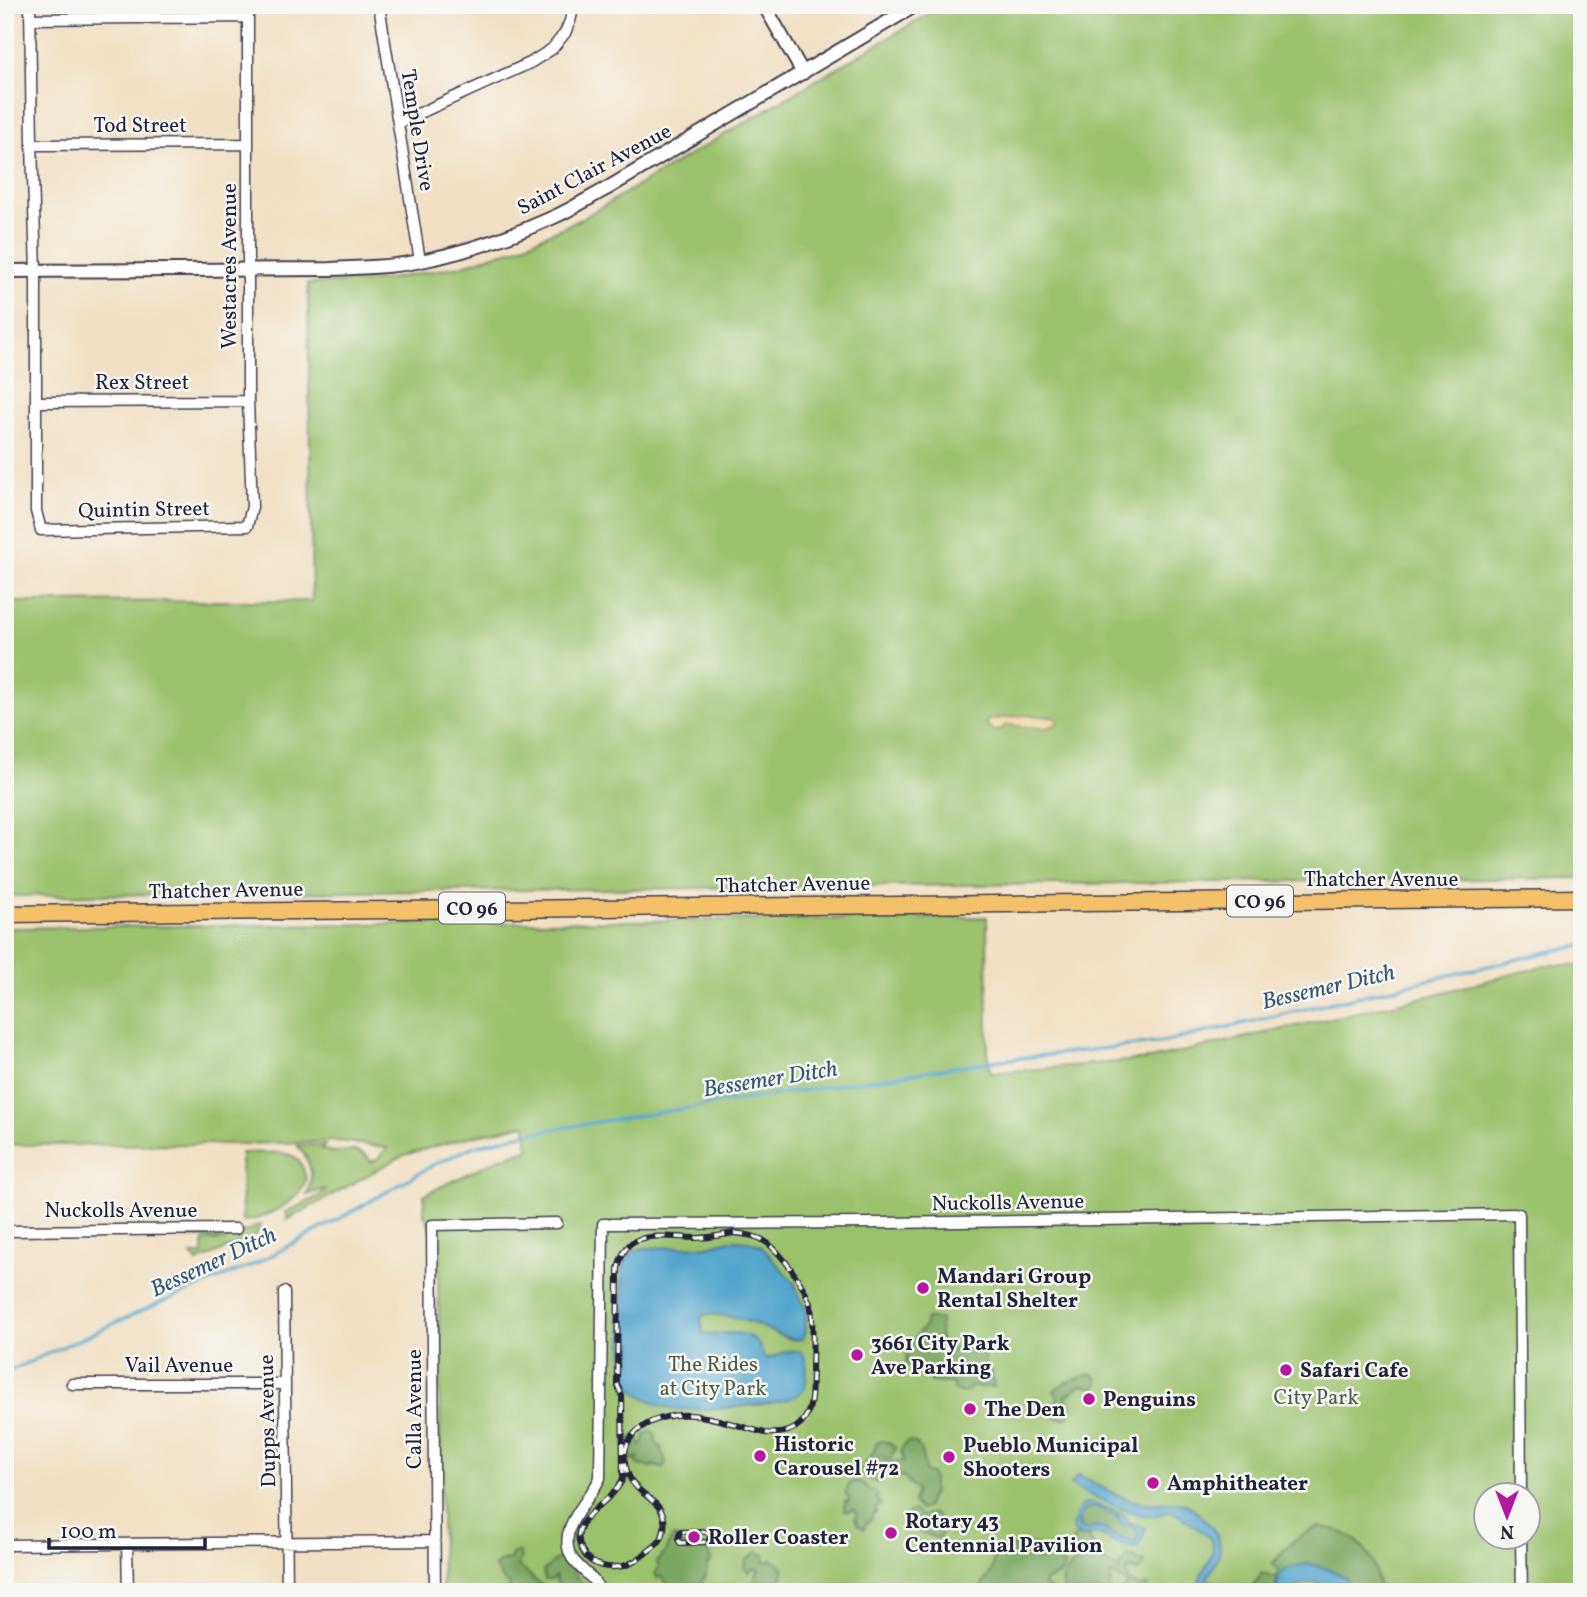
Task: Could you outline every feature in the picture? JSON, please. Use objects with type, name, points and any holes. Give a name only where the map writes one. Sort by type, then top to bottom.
[{"type":"main road","name":"Thatcher Avenue","points":[[5,914],[1582,898]]},
{"type":"street","points":[[30,5],[36,402]]},
{"type":"street","name":"Westacres Avenue","points":[[247,526],[252,507],[248,401],[248,5]]},
{"type":"street","name":"Temple Drive","points":[[379,5],[420,261]]},
{"type":"street","points":[[398,123],[530,63],[552,49],[565,33],[574,5]]},
{"type":"street","points":[[764,5],[803,73]]},
{"type":"street","name":"Saint Clair Avenue","points":[[5,271],[330,270],[420,261],[461,251],[508,236],[556,216],[606,189],[916,5]]},
{"type":"street","points":[[30,19],[248,17]]},
{"type":"street","name":"Tod Street","points":[[32,145],[248,144]]},
{"type":"street","name":"Rex Street","points":[[36,402],[248,401]]},
{"type":"street","name":"Quintin Street","points":[[36,402],[36,511],[41,530],[247,526]]},
{"type":"street","name":"Nuckolls Avenue","points":[[600,1592],[597,1583],[571,1555],[568,1531],[600,1478],[603,1224],[887,1223],[1519,1214],[1521,1482]]},
{"type":"street","name":"Calla Avenue","points":[[435,1592],[432,1225],[558,1223]]},
{"type":"street","name":"Nuckolls Avenue","points":[[5,1231],[236,1229]]},
{"type":"street","name":"Dupps Avenue","points":[[284,1292],[287,1592]]},
{"type":"street","name":"Vail Avenue","points":[[72,1384],[285,1384]]},
{"type":"street","points":[[5,1545],[434,1541]]},
{"type":"street","points":[[127,1544],[128,1592]]},
{"type":"street","points":[[1521,1552],[1522,1592]]},
{"type":"green space","points":[[944,5],[1582,5],[1582,878],[5,896],[5,602],[312,601],[308,284],[383,280],[460,266],[519,247],[581,219]]},
{"type":"green space","points":[[987,917],[988,1052],[991,1073],[1150,1059],[1433,995],[1547,965],[1582,965],[1582,1592],[442,1592],[438,1245],[424,1214],[424,1195],[500,1158],[528,1150],[526,1124],[404,1155],[287,1220],[285,1212],[316,1198],[326,1190],[307,1195],[311,1181],[310,1168],[297,1145],[325,1145],[321,1149],[332,1152],[357,1151],[367,1156],[371,1162],[380,1157],[387,1148],[340,1141],[5,1145],[5,928]]},
{"type":"green space","points":[[241,1153],[280,1153],[294,1157],[305,1174],[306,1180],[302,1189],[279,1209],[259,1218],[242,1221]]},
{"type":"green space","points":[[261,1225],[251,1238],[197,1262],[191,1255],[203,1255],[203,1241],[227,1241],[179,1237],[239,1235],[242,1231],[249,1231]]},
{"type":"green space","points":[[926,1319],[940,1319],[940,1340],[947,1343],[950,1349],[968,1350],[971,1346],[980,1346],[984,1352],[985,1365],[992,1371],[994,1387],[970,1387],[969,1391],[963,1393],[955,1391],[952,1383],[930,1382],[923,1372],[908,1366],[907,1348],[925,1325]]},
{"type":"green space","points":[[1091,1374],[1097,1377],[1097,1386],[1077,1388],[1065,1397],[1070,1414],[1065,1418],[1056,1417],[1052,1413],[1053,1403],[1058,1397],[1054,1391],[1067,1382]]},
{"type":"green space","points":[[651,1431],[656,1436],[656,1442],[666,1462],[663,1468],[639,1465],[638,1457],[634,1461],[629,1454],[634,1447],[628,1445],[628,1442],[633,1436],[641,1445],[645,1435]]},
{"type":"green space","points":[[881,1441],[896,1448],[891,1461],[904,1462],[901,1452],[904,1446],[910,1442],[916,1443],[922,1454],[925,1472],[933,1478],[933,1494],[927,1507],[921,1510],[913,1503],[917,1491],[902,1476],[897,1477],[890,1473],[885,1457],[877,1457],[882,1460],[886,1470],[876,1483],[861,1473],[876,1443]]},
{"type":"green space","points":[[857,1481],[870,1491],[875,1491],[878,1495],[876,1499],[881,1503],[864,1529],[857,1524],[854,1509],[844,1511],[845,1501],[848,1502],[849,1498],[845,1493],[850,1483]]},
{"type":"green space","points":[[1095,1507],[1117,1516],[1121,1524],[1134,1527],[1139,1534],[1137,1540],[1132,1542],[1103,1528],[1080,1528],[1082,1513]]},
{"type":"green space","points":[[914,1510],[921,1516],[933,1513],[937,1516],[943,1529],[939,1539],[909,1528],[905,1516]]},
{"type":"green space","points":[[1319,1527],[1344,1533],[1364,1548],[1374,1566],[1379,1592],[1348,1592],[1348,1584],[1277,1580],[1276,1592],[1250,1592],[1262,1573],[1275,1578],[1279,1572],[1273,1563],[1288,1546]]},
{"type":"green space","points":[[1079,1533],[1088,1537],[1092,1543],[1093,1546],[1085,1553],[1091,1560],[1104,1559],[1109,1565],[1120,1569],[1126,1557],[1133,1556],[1144,1561],[1145,1565],[1138,1571],[1130,1568],[1127,1572],[1128,1580],[1137,1586],[1148,1585],[1148,1592],[1116,1592],[1128,1585],[1110,1575],[1109,1592],[1060,1592],[1065,1574],[1079,1557],[1072,1540]]},
{"type":"green space","points":[[674,1536],[682,1545],[692,1548],[700,1545],[708,1549],[711,1561],[696,1592],[675,1591],[661,1576],[657,1578],[655,1574],[659,1567],[656,1561],[663,1555]]},
{"type":"green space","points":[[1030,1544],[1037,1544],[1035,1558],[1038,1559],[1045,1552],[1064,1565],[1061,1574],[1046,1581],[1044,1586],[1054,1592],[982,1592],[980,1589],[991,1572],[996,1553],[1004,1548],[1028,1547]]},
{"type":"green space","points":[[518,1552],[521,1558],[518,1566],[544,1586],[543,1592],[511,1592],[509,1584],[503,1580],[495,1567],[501,1561],[510,1560],[512,1554]]},
{"type":"green space","points":[[757,1552],[765,1555],[765,1562],[772,1559],[783,1568],[781,1581],[773,1592],[747,1592],[749,1584],[756,1582],[755,1576],[759,1570],[755,1568],[749,1572],[745,1567],[747,1560]]},
{"type":"green space","points":[[558,1558],[564,1558],[572,1567],[579,1582],[587,1585],[588,1592],[560,1592],[555,1576],[552,1580],[545,1580],[543,1571]]},
{"type":"sand","points":[[1024,715],[1053,717],[1058,723],[1046,728],[1006,725],[995,731],[986,723],[988,720]]},
{"type":"water","points":[[730,1240],[749,1241],[761,1246],[794,1283],[806,1311],[806,1332],[802,1339],[790,1339],[742,1320],[705,1314],[701,1318],[703,1333],[745,1334],[757,1342],[767,1359],[786,1351],[802,1352],[807,1369],[804,1387],[796,1396],[772,1403],[713,1409],[679,1409],[657,1404],[637,1393],[624,1379],[622,1274],[626,1261],[633,1251],[644,1248],[707,1246]]},
{"type":"water","points":[[1079,1475],[1131,1500],[1144,1503],[1178,1502],[1193,1508],[1212,1528],[1219,1541],[1219,1555],[1207,1578],[1224,1592],[1208,1592],[1199,1585],[1201,1574],[1211,1557],[1213,1546],[1210,1538],[1171,1511],[1155,1516],[1142,1515],[1097,1498],[1071,1484]]},
{"type":"water","points":[[1086,1503],[1123,1514],[1127,1521],[1146,1528],[1139,1546],[1125,1546],[1098,1534],[1078,1536],[1072,1528],[1080,1507]],"holes":[[[1095,1507],[1117,1516],[1121,1524],[1134,1527],[1139,1534],[1137,1540],[1132,1542],[1096,1526],[1086,1530],[1080,1528],[1078,1523],[1084,1512]]]},
{"type":"water","points":[[1309,1564],[1346,1577],[1348,1592],[1333,1592],[1333,1589],[1324,1584],[1308,1583],[1294,1589],[1294,1592],[1276,1592],[1279,1578],[1285,1570]]},
{"type":"waterway","name":"Bessemer Ditch","points":[[5,1373],[157,1304],[255,1264],[435,1164],[472,1147],[518,1135],[572,1126],[993,1061],[1164,1042],[1582,946]]},
{"type":"railway","points":[[734,1233],[761,1239],[768,1244],[791,1269],[804,1290],[811,1308],[813,1340],[808,1413],[796,1427],[779,1433],[765,1433],[692,1415],[665,1417],[641,1428],[632,1436],[626,1447],[628,1474],[639,1490],[659,1507],[663,1514],[663,1534],[656,1545],[635,1561],[619,1567],[598,1565],[586,1556],[579,1538],[580,1528],[585,1520],[610,1496],[623,1478],[622,1396],[617,1384],[618,1269],[622,1255],[630,1244],[644,1238],[700,1238],[734,1233]]},
{"type":"railway","points":[[701,1531],[709,1533],[708,1542],[680,1543],[678,1539],[680,1532],[701,1531]]},
{"type":"place","name":"Mandari Group Rental Shelter","points":[[923,1288]]},
{"type":"place","name":"3661 City Park Ave Parking","points":[[857,1355]]},
{"type":"place","name":"Safari Cafe","points":[[1286,1370]]},
{"type":"place","name":"Penguins","points":[[1089,1399]]},
{"type":"place","name":"The Den","points":[[970,1409]]},
{"type":"place","name":"Historic Carousel #72","points":[[760,1456]]},
{"type":"place","name":"Pueblo Municipal Shooters","points":[[949,1457]]},
{"type":"place","name":"Amphitheater","points":[[1153,1483]]},
{"type":"place","name":"Rotary 43 Centennial Pavilion","points":[[891,1533]]},
{"type":"place","name":"Roller Coaster","points":[[694,1537]]},
{"type":"park label","name":"The Rides at City Park","points":[[713,1376]]},
{"type":"park label","name":"City Park","points":[[1316,1397]]}]
